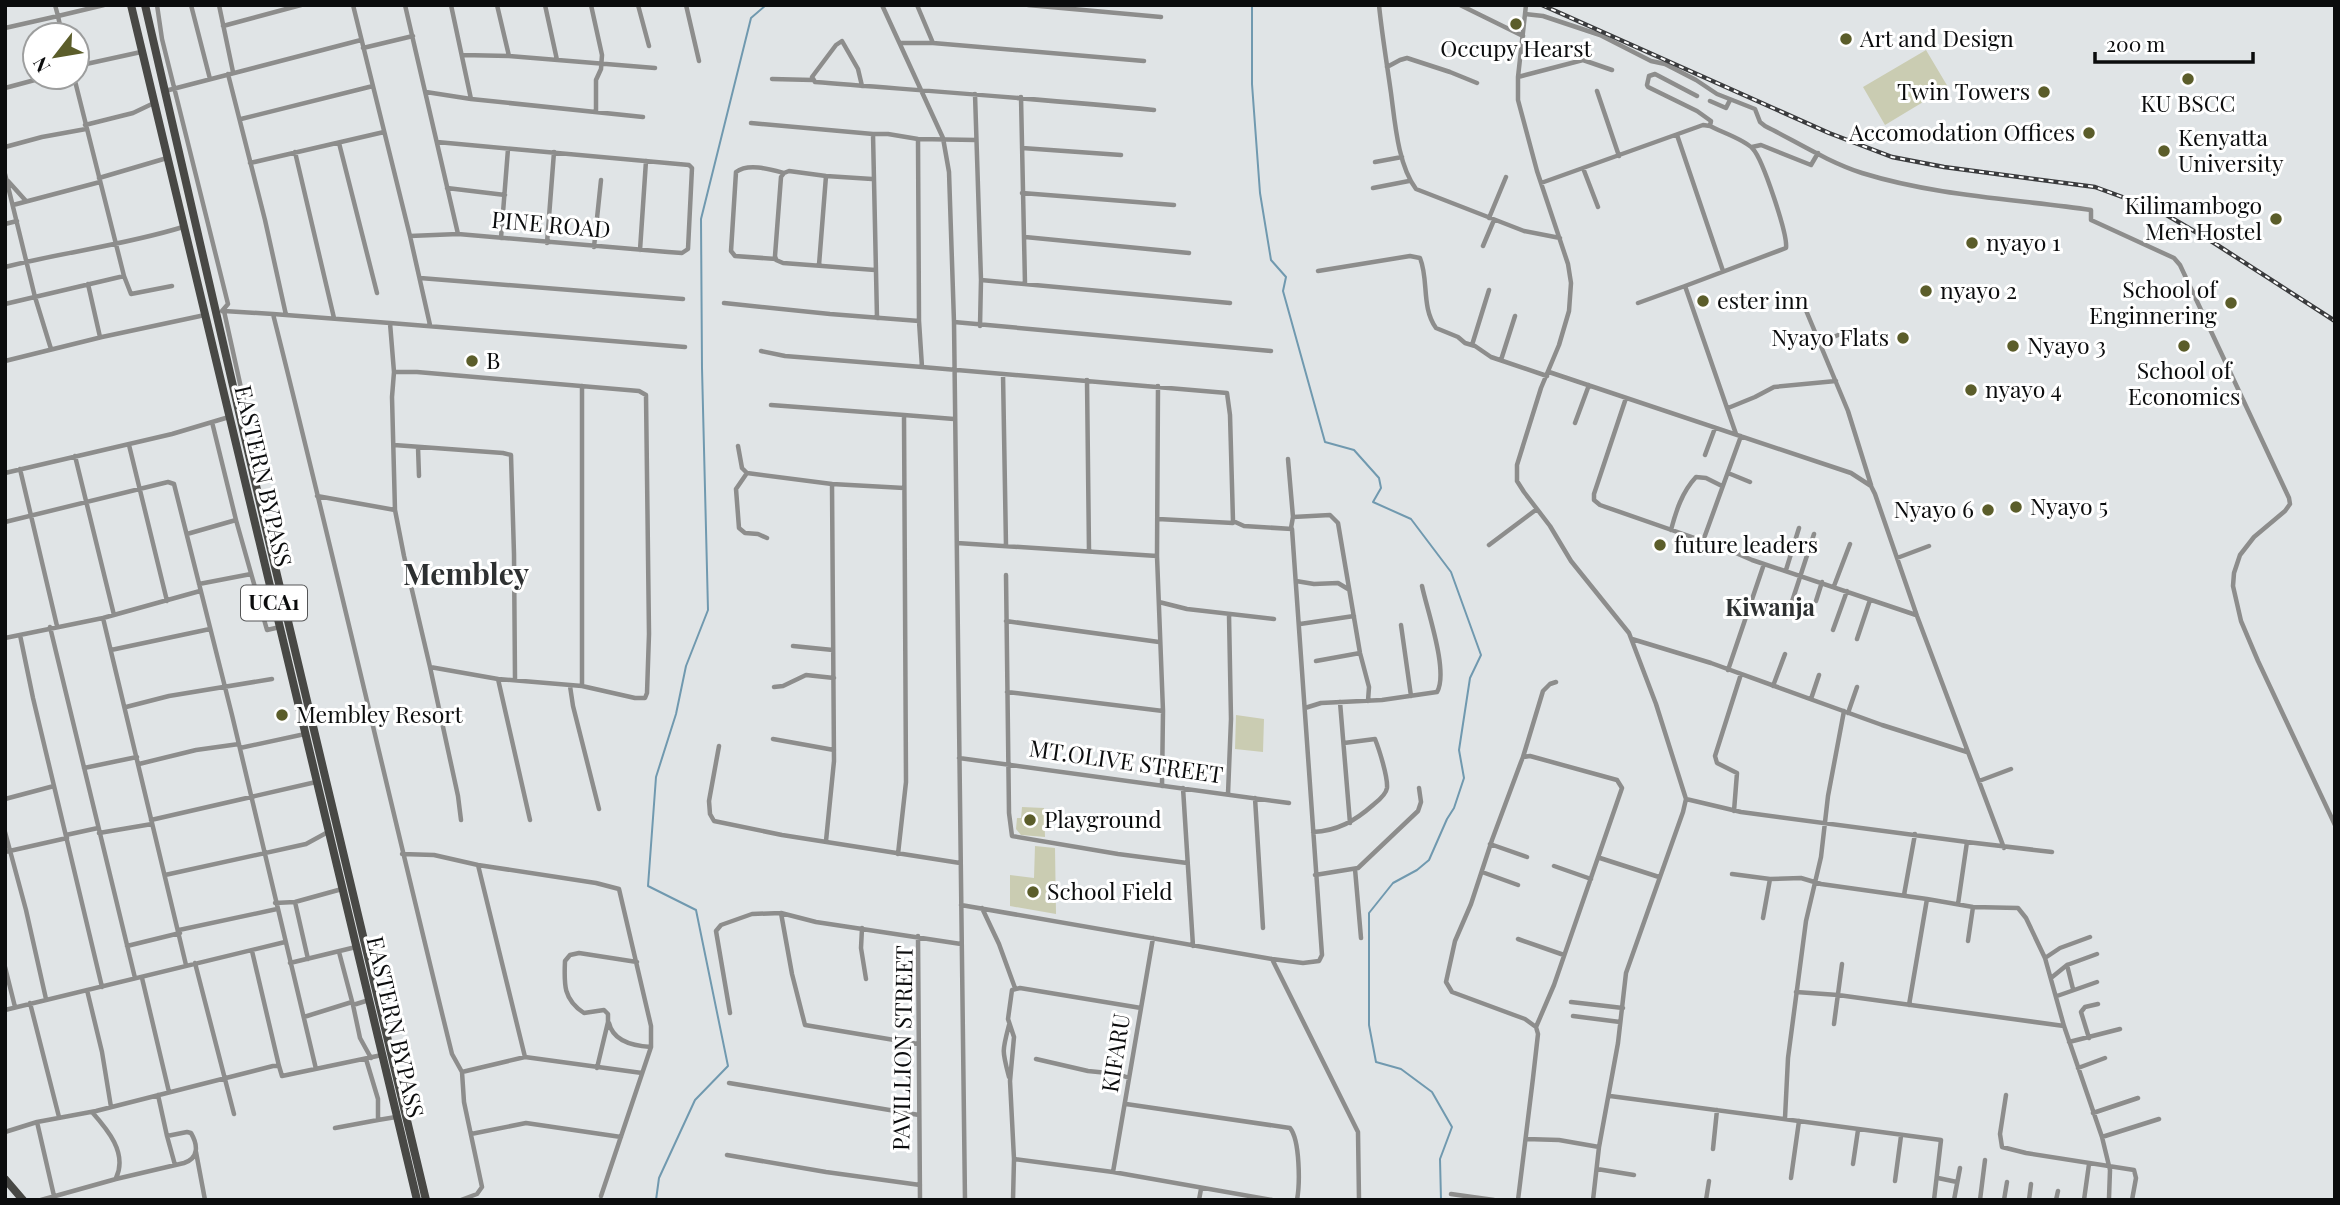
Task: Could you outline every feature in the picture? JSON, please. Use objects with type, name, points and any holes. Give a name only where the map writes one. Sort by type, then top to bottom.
[{"type":"main road","name":"EASTERN BYPASS","points":[[131,5],[417,1200]]},
{"type":"main road","name":"EASTERN BYPASS","points":[[145,5],[199,236],[221,312],[225,347],[240,414],[426,1200]]},
{"type":"main road","points":[[213,349],[225,347]]},
{"type":"main road","points":[[5,1179],[23,1200]]},
{"type":"street","points":[[55,5],[59,21]]},
{"type":"street","points":[[5,27],[104,5]]},
{"type":"street","points":[[157,5],[162,39],[228,304],[221,312]]},
{"type":"street","points":[[191,5],[210,79]]},
{"type":"street","points":[[219,5],[230,73],[286,315]]},
{"type":"street","points":[[223,26],[301,5]]},
{"type":"street","points":[[352,5],[430,324]]},
{"type":"street","points":[[405,5],[458,234]]},
{"type":"street","points":[[451,5],[471,99]]},
{"type":"street","points":[[497,5],[509,56]]},
{"type":"street","points":[[545,5],[557,60]]},
{"type":"street","points":[[591,5],[602,63],[596,80],[596,111]]},
{"type":"street","points":[[638,5],[649,46]]},
{"type":"street","points":[[686,5],[699,61]]},
{"type":"street","points":[[882,5],[943,138],[949,172],[954,323],[965,1200]]},
{"type":"street","points":[[917,5],[933,43]]},
{"type":"street","points":[[1028,5],[1161,17]]},
{"type":"street","points":[[1379,5],[1402,157],[1409,181],[1422,192],[1492,219],[1534,234],[1560,238]]},
{"type":"street","points":[[1460,5],[1523,36]]},
{"type":"street","points":[[1526,5],[1518,100],[1541,183],[1568,264],[1571,283],[1567,319],[1541,388],[1516,472],[1521,488],[1571,561],[1624,625],[1632,639],[1686,799],[1626,973],[1623,1009],[1599,1147],[1593,1200]]},
{"type":"street","points":[[1525,14],[1543,16],[1600,35],[1651,61],[1665,64],[1717,94],[1755,109],[1762,124],[1859,172],[1951,193],[2091,210],[2091,220],[2174,258],[2180,265],[2289,498],[2290,504],[2285,511],[2254,537],[2240,555],[2233,586],[2241,621],[2258,661],[2335,825]]},
{"type":"street","points":[[363,48],[413,36]]},
{"type":"street","points":[[165,91],[361,40]]},
{"type":"street","points":[[813,80],[813,74],[842,41],[858,69],[862,86]]},
{"type":"street","points":[[901,43],[933,43],[1144,61]]},
{"type":"street","points":[[91,63],[142,52]]},
{"type":"street","points":[[463,55],[509,56],[655,68]]},
{"type":"street","points":[[1387,68],[1407,58],[1478,83]]},
{"type":"street","points":[[1518,77],[1583,60],[1612,71]]},
{"type":"street","points":[[1697,96],[1655,74],[1649,76],[1648,87],[1702,114],[1711,121],[1710,126]]},
{"type":"street","points":[[772,79],[813,80],[1154,110]]},
{"type":"street","points":[[241,119],[373,86]]},
{"type":"street","points":[[77,91],[114,244],[131,294],[172,286]]},
{"type":"street","points":[[1597,91],[1619,156]]},
{"type":"street","points":[[426,92],[643,117]]},
{"type":"street","points":[[975,94],[980,326]]},
{"type":"street","points":[[1021,97],[1025,284]]},
{"type":"street","points":[[1710,101],[1726,108],[1730,100]]},
{"type":"street","points":[[5,147],[133,114],[155,102]]},
{"type":"street","points":[[751,123],[918,139],[976,140]]},
{"type":"street","points":[[1541,183],[1700,126],[1710,126],[1752,147],[1781,220],[1786,248],[1638,303]]},
{"type":"street","points":[[250,163],[384,132]]},
{"type":"street","points":[[873,134],[877,318]]},
{"type":"street","points":[[1677,135],[1723,271]]},
{"type":"street","points":[[918,139],[919,321],[922,367]]},
{"type":"street","points":[[437,142],[646,160],[640,250]]},
{"type":"street","points":[[339,143],[377,293]]},
{"type":"street","points":[[1752,147],[1758,144],[1811,165],[1818,153]]},
{"type":"street","points":[[1022,148],[1121,156]]},
{"type":"street","points":[[501,239],[508,149]]},
{"type":"street","points":[[295,152],[334,318]]},
{"type":"street","points":[[547,243],[554,152]]},
{"type":"street","points":[[1375,162],[1402,157]]},
{"type":"street","points":[[13,205],[168,158]]},
{"type":"street","name":"PINE ROAD","points":[[410,236],[458,234],[682,253],[688,249],[692,168],[689,165],[646,160]]},
{"type":"street","points":[[872,179],[826,177],[789,171],[784,173],[758,167],[740,169],[736,173],[731,253],[735,256],[776,259],[783,263],[875,270]]},
{"type":"street","points":[[1583,167],[1598,207]]},
{"type":"street","points":[[776,259],[781,177],[784,173]]},
{"type":"street","points":[[6,177],[26,201]]},
{"type":"street","points":[[6,177],[35,297],[51,349]]},
{"type":"street","points":[[819,265],[826,177]]},
{"type":"street","points":[[1483,246],[1506,177]]},
{"type":"street","points":[[594,247],[600,180]]},
{"type":"street","points":[[1373,188],[1409,181]]},
{"type":"street","points":[[447,188],[505,195]]},
{"type":"street","points":[[1023,194],[1174,205]]},
{"type":"street","points":[[5,223],[17,221]]},
{"type":"street","points":[[5,267],[184,226]]},
{"type":"street","points":[[199,236],[210,234]]},
{"type":"street","points":[[1025,237],[1189,253]]},
{"type":"street","points":[[1318,271],[1410,256],[1420,258],[1433,324],[1465,343],[1501,360],[1589,385],[1851,473],[1871,486]]},
{"type":"street","points":[[5,304],[124,276]]},
{"type":"street","points":[[420,278],[684,299]]},
{"type":"street","points":[[981,280],[1230,303]]},
{"type":"street","points":[[88,284],[100,337]]},
{"type":"street","points":[[1685,286],[1739,436],[1703,541]]},
{"type":"street","points":[[1472,345],[1489,290]]},
{"type":"street","points":[[724,303],[919,321]]},
{"type":"street","points":[[1805,308],[1836,381],[1917,616],[2004,848]]},
{"type":"street","points":[[221,312],[248,311],[430,324],[685,347]]},
{"type":"street","points":[[221,312],[246,406],[246,411],[240,414]]},
{"type":"street","points":[[273,314],[452,1054],[462,1072],[464,1102],[482,1188],[477,1194],[461,1200]]},
{"type":"street","points":[[5,361],[205,315]]},
{"type":"street","points":[[1501,360],[1515,316]]},
{"type":"street","points":[[390,323],[394,372],[392,397],[395,510],[461,820]]},
{"type":"street","points":[[954,323],[1271,351]]},
{"type":"street","points":[[1821,342],[1853,329]]},
{"type":"street","points":[[761,351],[785,356],[1209,390],[1228,394],[1234,523]]},
{"type":"street","points":[[394,372],[639,391],[646,395],[649,614],[648,687],[645,698],[582,686],[498,678],[430,667]]},
{"type":"street","points":[[1003,374],[1006,545]]},
{"type":"street","points":[[1087,380],[1089,551]]},
{"type":"street","points":[[1728,408],[1774,387],[1836,381]]},
{"type":"street","points":[[1575,423],[1589,385]]},
{"type":"street","points":[[582,386],[582,686]]},
{"type":"street","points":[[1158,386],[1157,556],[1163,786]]},
{"type":"street","points":[[1626,398],[1598,480],[1594,500],[1607,509],[1917,616]]},
{"type":"street","points":[[771,405],[954,419]]},
{"type":"street","points":[[898,854],[906,782],[904,415]]},
{"type":"street","points":[[5,473],[230,417]]},
{"type":"street","points":[[212,422],[267,630],[280,626]]},
{"type":"street","points":[[1705,455],[1715,428]]},
{"type":"street","points":[[129,444],[167,601]]},
{"type":"street","points":[[394,445],[511,455],[515,679]]},
{"type":"street","points":[[738,446],[742,468],[747,473],[832,484],[904,488]]},
{"type":"street","points":[[418,447],[419,476]]},
{"type":"street","points":[[75,456],[114,615]]},
{"type":"street","points":[[961,905],[1272,959],[1315,963],[1320,961],[1322,954],[1288,459]]},
{"type":"street","points":[[20,469],[57,626]]},
{"type":"street","points":[[1728,472],[1750,482]]},
{"type":"street","points":[[747,473],[736,489],[739,528],[745,533],[767,538]]},
{"type":"street","points":[[1671,530],[1687,487],[1696,477],[1706,478],[1722,486]]},
{"type":"street","points":[[5,522],[173,482],[316,1069]]},
{"type":"street","points":[[826,841],[834,750],[832,484]]},
{"type":"street","points":[[317,496],[395,510]]},
{"type":"street","points":[[1489,545],[1537,509]]},
{"type":"street","points":[[1293,517],[1330,515],[1336,519],[1360,653],[1369,687],[1368,701]]},
{"type":"street","points":[[1158,519],[1234,523],[1266,529],[1291,528]]},
{"type":"street","points":[[187,534],[236,520]]},
{"type":"street","points":[[1786,570],[1799,528]]},
{"type":"street","points":[[1787,617],[1814,534]]},
{"type":"street","points":[[957,542],[1157,556]]},
{"type":"street","points":[[1834,586],[1850,544]]},
{"type":"street","points":[[1897,558],[1929,546]]},
{"type":"street","points":[[249,565],[264,560]]},
{"type":"street","points":[[1728,670],[1764,564]]},
{"type":"street","points":[[199,584],[251,574]]},
{"type":"street","points":[[1006,575],[1008,764],[1010,829],[1014,838],[1187,863]]},
{"type":"street","points":[[1296,581],[1314,584],[1338,583],[1349,590]]},
{"type":"street","points":[[1816,601],[1822,582]]},
{"type":"street","points":[[1304,708],[1315,704],[1368,701],[1437,692],[1442,680],[1436,638],[1422,586]]},
{"type":"street","points":[[5,638],[103,618],[200,591]]},
{"type":"street","points":[[1833,630],[1847,591]]},
{"type":"street","points":[[1857,639],[1870,600]]},
{"type":"street","points":[[1159,602],[1187,609],[1275,619]]},
{"type":"street","points":[[1228,794],[1231,719],[1229,615]]},
{"type":"street","points":[[1299,624],[1354,617]]},
{"type":"street","points":[[103,618],[187,965]]},
{"type":"street","points":[[1006,621],[1159,642]]},
{"type":"street","points":[[1401,625],[1411,696]]},
{"type":"street","points":[[50,627],[135,978]]},
{"type":"street","points":[[111,650],[210,629]]},
{"type":"street","points":[[20,635],[102,987]]},
{"type":"street","points":[[1632,639],[1968,752]]},
{"type":"street","points":[[793,646],[833,650]]},
{"type":"street","points":[[1316,661],[1360,653]]},
{"type":"street","points":[[1773,686],[1785,654]]},
{"type":"street","points":[[774,687],[783,686],[806,674],[834,678]]},
{"type":"street","points":[[1734,811],[1737,773],[1717,763],[1715,756],[1741,674]]},
{"type":"street","points":[[1811,699],[1819,676]]},
{"type":"street","points":[[498,678],[530,820]]},
{"type":"street","points":[[125,707],[169,696],[272,679]]},
{"type":"street","points":[[1518,1200],[1538,1034],[1536,1027],[1525,1019],[1456,994],[1447,987],[1447,977],[1455,941],[1523,757],[1543,691],[1556,682]]},
{"type":"street","points":[[570,686],[599,808]]},
{"type":"street","points":[[1785,1118],[1788,1058],[1806,921],[1816,881],[1846,712],[1857,687]]},
{"type":"street","points":[[1007,692],[1163,711]]},
{"type":"street","points":[[1340,702],[1350,823]]},
{"type":"street","points":[[139,764],[196,750],[239,746],[305,734]]},
{"type":"street","points":[[773,739],[834,750]]},
{"type":"street","points":[[1313,832],[1337,829],[1350,823],[1382,797],[1387,786],[1375,739],[1344,743]]},
{"type":"street","points":[[719,746],[709,801],[710,814],[714,821],[782,835],[960,863]]},
{"type":"street","points":[[84,768],[137,757]]},
{"type":"street","points":[[1523,757],[1538,757],[1620,782],[1622,788],[1602,844],[1600,858],[1536,1027]]},
{"type":"street","name":"MT.OLIVE STREET","points":[[959,758],[1289,803]]},
{"type":"street","points":[[1979,781],[2011,769]]},
{"type":"street","points":[[7,852],[66,837],[152,822],[316,782]]},
{"type":"street","points":[[5,799],[54,786]]},
{"type":"street","points":[[1183,788],[1193,946]]},
{"type":"street","points":[[1315,875],[1354,869],[1418,811],[1421,802],[1419,789]]},
{"type":"street","points":[[1255,798],[1263,928]]},
{"type":"street","points":[[1686,799],[1734,811],[2004,848],[2052,852]]},
{"type":"street","points":[[5,832],[7,852],[26,910],[46,999]]},
{"type":"street","points":[[165,875],[306,844],[328,832]]},
{"type":"street","points":[[1904,895],[1915,834]]},
{"type":"street","points":[[1958,904],[1967,842]]},
{"type":"street","points":[[1490,844],[1527,858]]},
{"type":"street","points":[[402,853],[434,855],[617,888],[651,1026],[651,1047],[601,1196]]},
{"type":"street","points":[[1600,858],[1659,877]]},
{"type":"street","points":[[478,865],[525,1057]]},
{"type":"street","points":[[1554,866],[1591,879]]},
{"type":"street","points":[[1354,869],[1361,938]]},
{"type":"street","points":[[1482,872],[1518,885]]},
{"type":"street","points":[[1732,874],[1770,879],[1801,878],[1821,884],[1972,906],[2018,908],[2022,911],[2045,958],[2064,1027],[2102,1137],[2110,1166],[2109,1199]]},
{"type":"street","points":[[1763,918],[1770,879]]},
{"type":"street","points":[[127,946],[342,889]]},
{"type":"street","points":[[1909,1005],[1927,899]]},
{"type":"street","points":[[295,902],[308,959]]},
{"type":"street","points":[[1968,941],[1972,906]]},
{"type":"street","points":[[982,908],[993,929],[1015,988]]},
{"type":"street","points":[[781,913],[805,1025],[918,1044]]},
{"type":"street","points":[[730,1013],[717,929],[721,925],[752,914],[781,913],[816,922],[918,936]]},
{"type":"street","points":[[862,928],[866,979]]},
{"type":"street","name":"PAVILLION STREET","points":[[920,1200],[918,936],[961,944]]},
{"type":"street","points":[[2045,958],[2060,948],[2090,937]]},
{"type":"street","name":"KIFARU","points":[[1113,1172],[1153,938]]},
{"type":"street","points":[[1518,939],[1563,955]]},
{"type":"street","points":[[5,1010],[285,942]]},
{"type":"street","points":[[290,962],[356,947]]},
{"type":"street","points":[[252,951],[282,1076],[383,1055]]},
{"type":"street","points":[[338,952],[378,1099],[378,1120]]},
{"type":"street","points":[[597,1068],[608,1014],[604,1010],[584,1013],[571,1003],[567,994],[566,958],[579,953],[637,962]]},
{"type":"street","points":[[2051,978],[2067,965],[2096,954]]},
{"type":"street","points":[[1272,959],[1358,1132],[1359,1200]]},
{"type":"street","points":[[195,963],[234,1114]]},
{"type":"street","points":[[1834,1024],[1842,964]]},
{"type":"street","points":[[2067,965],[2073,989]]},
{"type":"street","points":[[5,967],[15,1007]]},
{"type":"street","points":[[142,978],[169,1091]]},
{"type":"street","points":[[2057,996],[2098,982]]},
{"type":"street","points":[[1015,988],[1141,1008]]},
{"type":"street","points":[[1013,1200],[1010,1081],[1014,1037],[1009,1024],[1008,1009],[1012,990],[1015,988]]},
{"type":"street","points":[[88,990],[111,1107]]},
{"type":"street","points":[[1796,992],[1838,995],[2064,1027]]},
{"type":"street","points":[[304,1017],[370,1000]]},
{"type":"street","points":[[1571,1002],[1623,1009]]},
{"type":"street","points":[[30,1003],[59,1117]]},
{"type":"street","points":[[2089,1038],[2082,1008],[2098,1004]]},
{"type":"street","points":[[1573,1016],[1620,1022]]},
{"type":"street","points":[[608,1022],[611,1031],[619,1039],[651,1047]]},
{"type":"street","points":[[1009,1024],[1002,1052],[1010,1081]]},
{"type":"street","points":[[2069,1042],[2120,1029]]},
{"type":"street","points":[[462,1072],[525,1057],[642,1073]]},
{"type":"street","points":[[2078,1068],[2105,1058]]},
{"type":"street","points":[[1037,1059],[1129,1078]]},
{"type":"street","points":[[5,1132],[37,1122],[92,1112],[279,1066]]},
{"type":"street","points":[[729,1083],[919,1115]]},
{"type":"street","points":[[158,1095],[175,1165]]},
{"type":"street","points":[[2006,1095],[2000,1134],[2002,1147],[2135,1172],[2132,1200]]},
{"type":"street","points":[[1610,1096],[1941,1140],[1934,1200]]},
{"type":"street","points":[[2093,1113],[2138,1098]]},
{"type":"street","points":[[1126,1104],[1290,1128],[1296,1142],[1299,1185],[1297,1200]]},
{"type":"street","points":[[1713,1149],[1717,1110]]},
{"type":"street","points":[[92,1112],[110,1132],[116,1146],[120,1163],[116,1178]]},
{"type":"street","points":[[335,1128],[396,1117]]},
{"type":"street","points":[[2102,1137],[2158,1119]]},
{"type":"street","points":[[1791,1178],[1799,1121]]},
{"type":"street","points":[[37,1122],[54,1196]]},
{"type":"street","points":[[471,1134],[526,1123],[621,1137]]},
{"type":"street","points":[[1853,1164],[1858,1130]]},
{"type":"street","points":[[167,1136],[190,1132],[194,1138],[205,1200]]},
{"type":"street","points":[[1895,1181],[1901,1136]]},
{"type":"street","points":[[1526,1139],[1559,1140],[1599,1147]]},
{"type":"street","points":[[41,1200],[116,1178],[189,1161],[196,1152]]},
{"type":"street","points":[[727,1154],[920,1185]]},
{"type":"street","points":[[1014,1159],[1113,1172],[1272,1200]]},
{"type":"street","points":[[1980,1200],[1985,1160]]},
{"type":"street","points":[[2084,1200],[2089,1164]]},
{"type":"street","points":[[1954,1200],[1960,1168]]},
{"type":"street","points":[[1597,1169],[1634,1175]]},
{"type":"street","points":[[1937,1178],[1957,1182]]},
{"type":"street","points":[[1706,1200],[1709,1181]]},
{"type":"street","points":[[2004,1200],[2007,1182]]},
{"type":"street","points":[[2029,1200],[2031,1184]]},
{"type":"street","points":[[1199,1200],[1201,1189]]},
{"type":"street","points":[[2056,1200],[2058,1191]]},
{"type":"street","points":[[1451,1194],[1494,1200]]},
{"type":"green space","points":[[1926,50],[1948,87],[1885,125],[1863,87]]},
{"type":"green space","points":[[1236,715],[1264,719],[1263,752],[1235,749]]},
{"type":"green space","name":"Playground","points":[[1022,807],[1044,808],[1045,837],[1021,835],[1016,829]]},
{"type":"green space","name":"School Field","points":[[1035,846],[1055,848],[1056,914],[1010,906],[1010,875],[1034,878]]},
{"type":"waterway","points":[[656,1200],[659,1178],[695,1100],[728,1066],[696,910],[648,886],[656,777],[676,714],[686,666],[708,610],[701,219],[751,18],[766,5]]},
{"type":"waterway","points":[[1252,5],[1252,84],[1260,193],[1271,260],[1286,277],[1283,291],[1325,442],[1354,450],[1379,478],[1381,488],[1373,502],[1411,519],[1451,572],[1481,655],[1470,678],[1459,750],[1464,778],[1454,808],[1429,860],[1393,883],[1369,913],[1369,1025],[1376,1062],[1401,1069],[1432,1092],[1452,1127],[1440,1159],[1441,1200]]},
{"type":"railway","points":[[1542,5],[1829,133],[1892,157],[1944,167],[2095,187],[2158,210],[2335,321]]},
{"type":"place","name":"Occupy Hearst","points":[[1516,24]]},
{"type":"place","name":"Art and Design","points":[[1846,39]]},
{"type":"place","name":"KU BSCC","points":[[2188,79]]},
{"type":"place","name":"Twin Towers","points":[[2044,92]]},
{"type":"place","name":"Accomodation Offices","points":[[2089,133]]},
{"type":"place","name":"Kenyatta University","points":[[2164,151]]},
{"type":"place","name":"Kilimambogo Men Hostel","points":[[2276,219]]},
{"type":"place","name":"nyayo 1","points":[[1972,243]]},
{"type":"place","name":"nyayo 2","points":[[1926,291]]},
{"type":"place","name":"ester inn","points":[[1703,301]]},
{"type":"place","name":"School of Enginnering","points":[[2231,303]]},
{"type":"place","name":"Nyayo Flats","points":[[1903,338]]},
{"type":"place","name":"Nyayo 3","points":[[2013,346]]},
{"type":"place","name":"School of Economics","points":[[2184,346]]},
{"type":"place","name":"B","points":[[472,361]]},
{"type":"place","name":"nyayo 4","points":[[1971,390]]},
{"type":"place","name":"Nyayo 5","points":[[2016,507]]},
{"type":"place","name":"Nyayo 6","points":[[1988,510]]},
{"type":"place","name":"future leaders","points":[[1660,545]]},
{"type":"place","name":"Membley Resort","points":[[282,715]]},
{"type":"place","name":"Playground","points":[[1030,820]]},
{"type":"place","name":"School Field","points":[[1033,892]]},
{"type":"district","name":"Membley","points":[[466,575]]},
{"type":"district","name":"Kiwanja","points":[[1770,608]]}]
